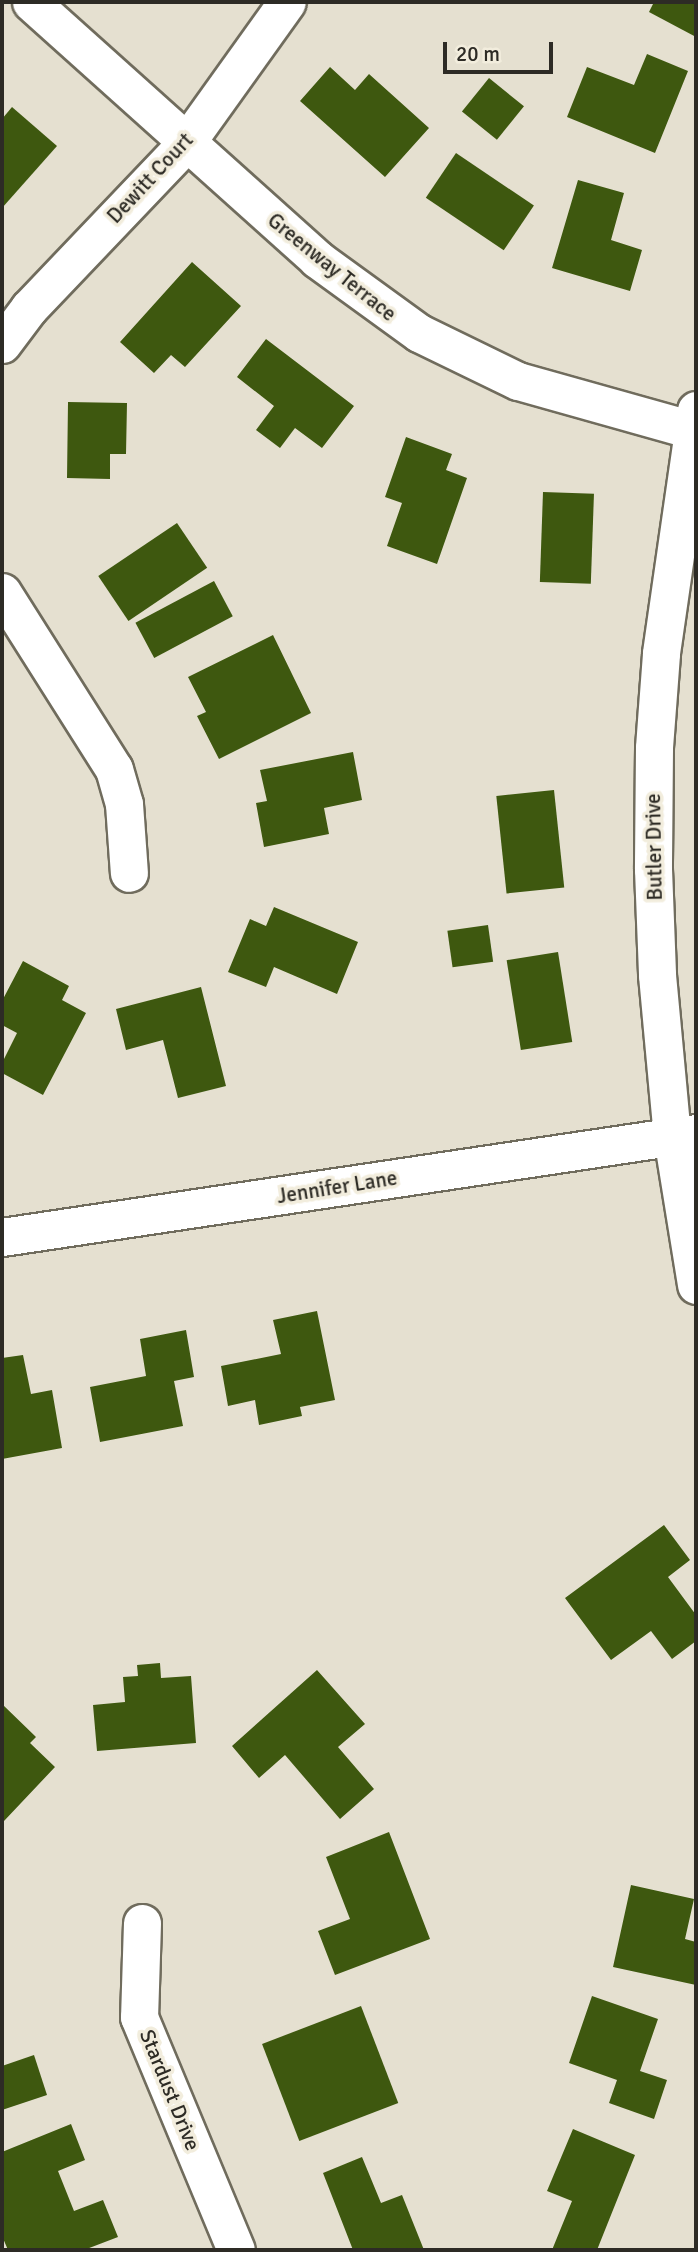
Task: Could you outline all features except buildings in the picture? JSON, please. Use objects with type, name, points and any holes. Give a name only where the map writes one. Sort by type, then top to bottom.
[{"type":"street","name":"Greenway Terrace","points":[[31,2],[317,259],[419,333],[529,385],[695,424]]},
{"type":"street","name":"Dewitt Court","points":[[2,344],[29,308],[186,143],[287,2]]},
{"type":"street","name":"Butler Drive","points":[[695,424],[661,654],[654,748],[657,975],[684,1135],[696,1285]]},
{"type":"street","points":[[2,592],[114,769],[124,804],[129,873]]},
{"type":"street","name":"Jennifer Lane","points":[[2,1237],[684,1135]]},
{"type":"street","name":"Stardust Drive","points":[[142,1923],[139,2017],[236,2250]]}]
